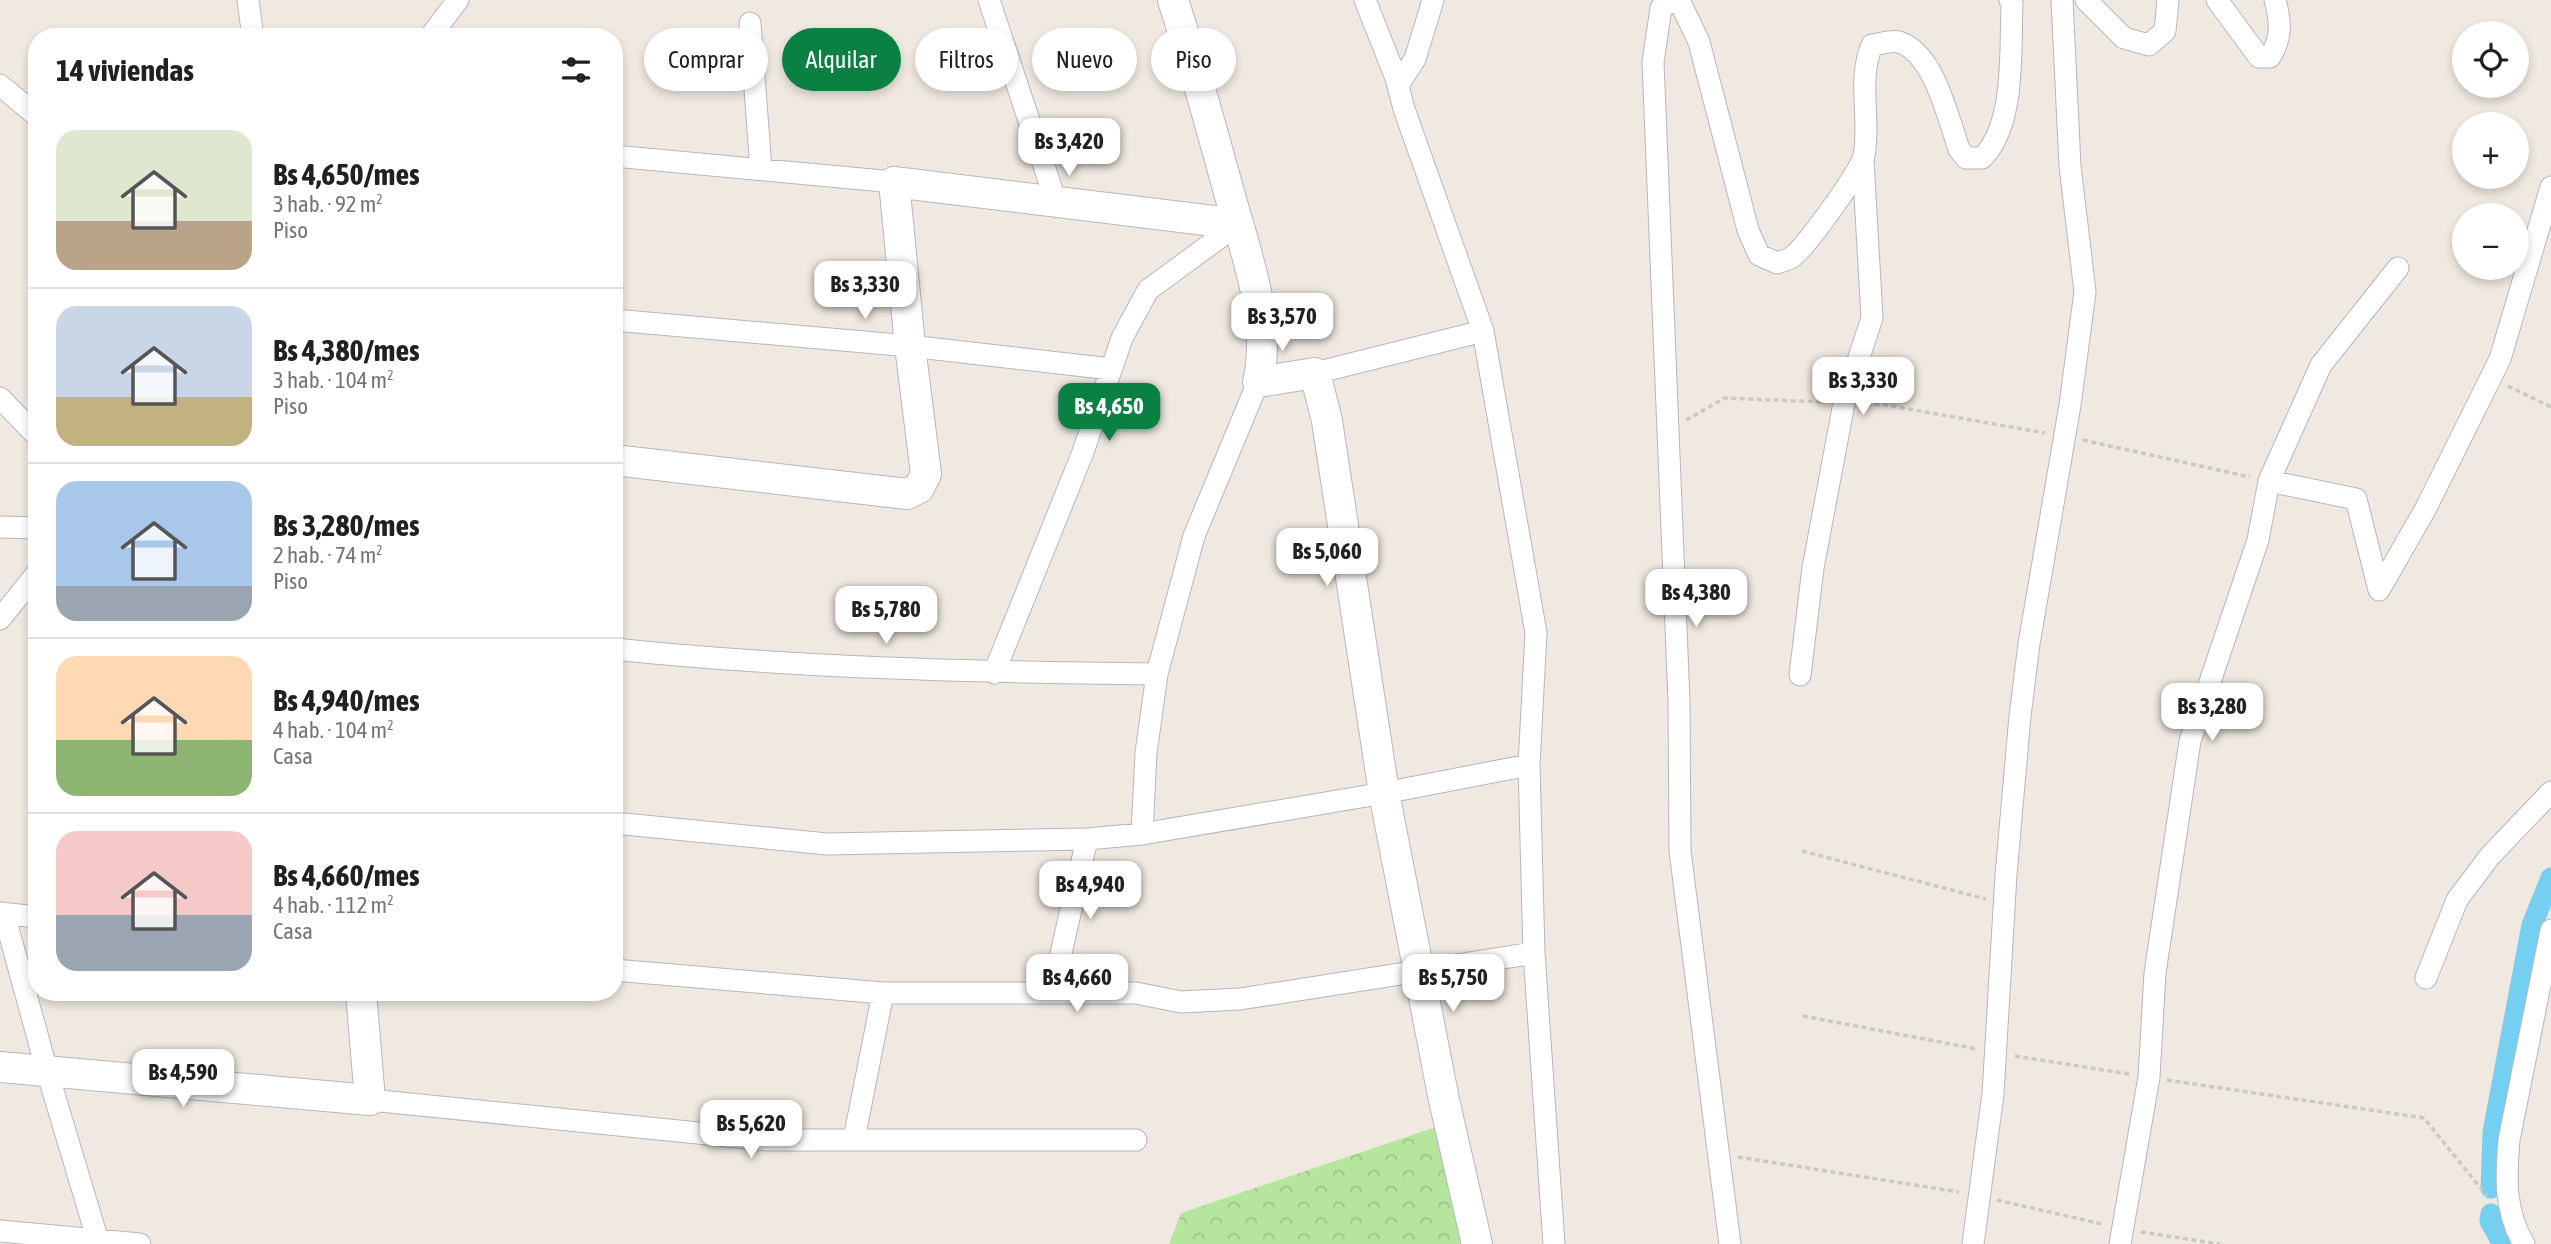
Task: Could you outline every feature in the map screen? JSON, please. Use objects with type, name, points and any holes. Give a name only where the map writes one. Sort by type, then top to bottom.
[{"type":"street","points":[[247,0],[252,28]]},
{"type":"street","points":[[437,28],[457,0]]},
{"type":"street","points":[[989,0],[1056,202]]},
{"type":"street","points":[[1142,834],[1146,753],[1157,674],[1194,537],[1258,383],[1263,341],[1252,273],[1173,0]]},
{"type":"street","points":[[1365,0],[1398,85],[1483,331],[1536,633],[1529,765],[1534,953],[1554,1244]]},
{"type":"street","points":[[1398,85],[1415,59],[1433,0]]},
{"type":"street","points":[[1674,0],[1661,8],[1653,62],[1679,701],[1680,851],[1730,1244]]},
{"type":"street","points":[[1679,0],[1699,42],[1748,230],[1759,255],[1777,263],[1793,257],[1811,237],[1863,160]]},
{"type":"street","points":[[1800,675],[1813,568],[1844,403],[1872,318],[1863,160],[1866,136],[1866,59],[1872,45],[1898,42],[1920,55],[1933,76],[1959,149],[1966,159],[1982,158],[1993,148],[2008,89],[2010,0]]},
{"type":"street","points":[[1973,1244],[1993,1094],[2020,716],[2085,292],[2070,166],[2062,0]]},
{"type":"street","points":[[2086,0],[2123,38],[2149,45],[2165,31],[2168,0]]},
{"type":"street","points":[[2217,0],[2259,57],[2270,57],[2278,44],[2281,22],[2275,0]]},
{"type":"street","points":[[750,23],[761,169]]},
{"type":"street","points":[[0,85],[28,108]]},
{"type":"street","points":[[623,157],[894,182],[1238,224]]},
{"type":"street","points":[[623,461],[907,494],[919,488],[926,474],[894,182]]},
{"type":"street","points":[[2269,481],[2356,499],[2379,590],[2426,508],[2500,359],[2551,187]]},
{"type":"street","points":[[994,673],[1083,452],[1122,338],[1148,290],[1238,224]]},
{"type":"street","points":[[2120,1244],[2149,1077],[2155,973],[2190,741],[2258,540],[2269,481],[2320,365],[2398,268]]},
{"type":"street","points":[[623,321],[910,346],[1111,369]]},
{"type":"street","points":[[1258,383],[1315,373],[1483,331]]},
{"type":"street","points":[[1315,373],[1327,421],[1384,793],[1444,1100],[1477,1244]]},
{"type":"street","points":[[0,398],[28,427]]},
{"type":"street","points":[[0,527],[28,528]]},
{"type":"street","points":[[0,619],[28,584]]},
{"type":"street","points":[[623,650],[734,660],[994,673],[1157,674]]},
{"type":"street","points":[[623,824],[827,844],[1087,839],[1142,834],[1384,793],[1529,765]]},
{"type":"street","points":[[2426,978],[2457,900],[2490,856],[2551,792]]},
{"type":"street","points":[[1052,993],[1087,839]]},
{"type":"street","points":[[28,916],[2,914],[98,1241]]},
{"type":"street","points":[[2524,1244],[2507,1199],[2506,1170],[2551,930]]},
{"type":"street","points":[[623,971],[883,993],[1136,993],[1181,1002],[1240,999],[1534,953]]},
{"type":"street","points":[[855,1139],[883,993]]},
{"type":"street","points":[[361,1001],[370,1100]]},
{"type":"street","points":[[0,1066],[768,1140],[1136,1140]]},
{"type":"street","points":[[0,1231],[140,1244]]},
{"type":"path","points":[[2491,377],[2551,407]]},
{"type":"path","points":[[1667,432],[1724,398],[1886,405],[2065,436],[2269,481]]},
{"type":"path","points":[[1802,852],[2005,904]]},
{"type":"path","points":[[1803,1016],[1996,1053],[2424,1118],[2492,1202]]},
{"type":"green space","points":[[1436,1127],[1464,1244],[1169,1244],[1181,1213]]},
{"type":"waterway","points":[[2491,1188],[2493,1132],[2532,925],[2551,878]]},
{"type":"waterway","points":[[2491,1214],[2490,1221],[2503,1244]]}]
